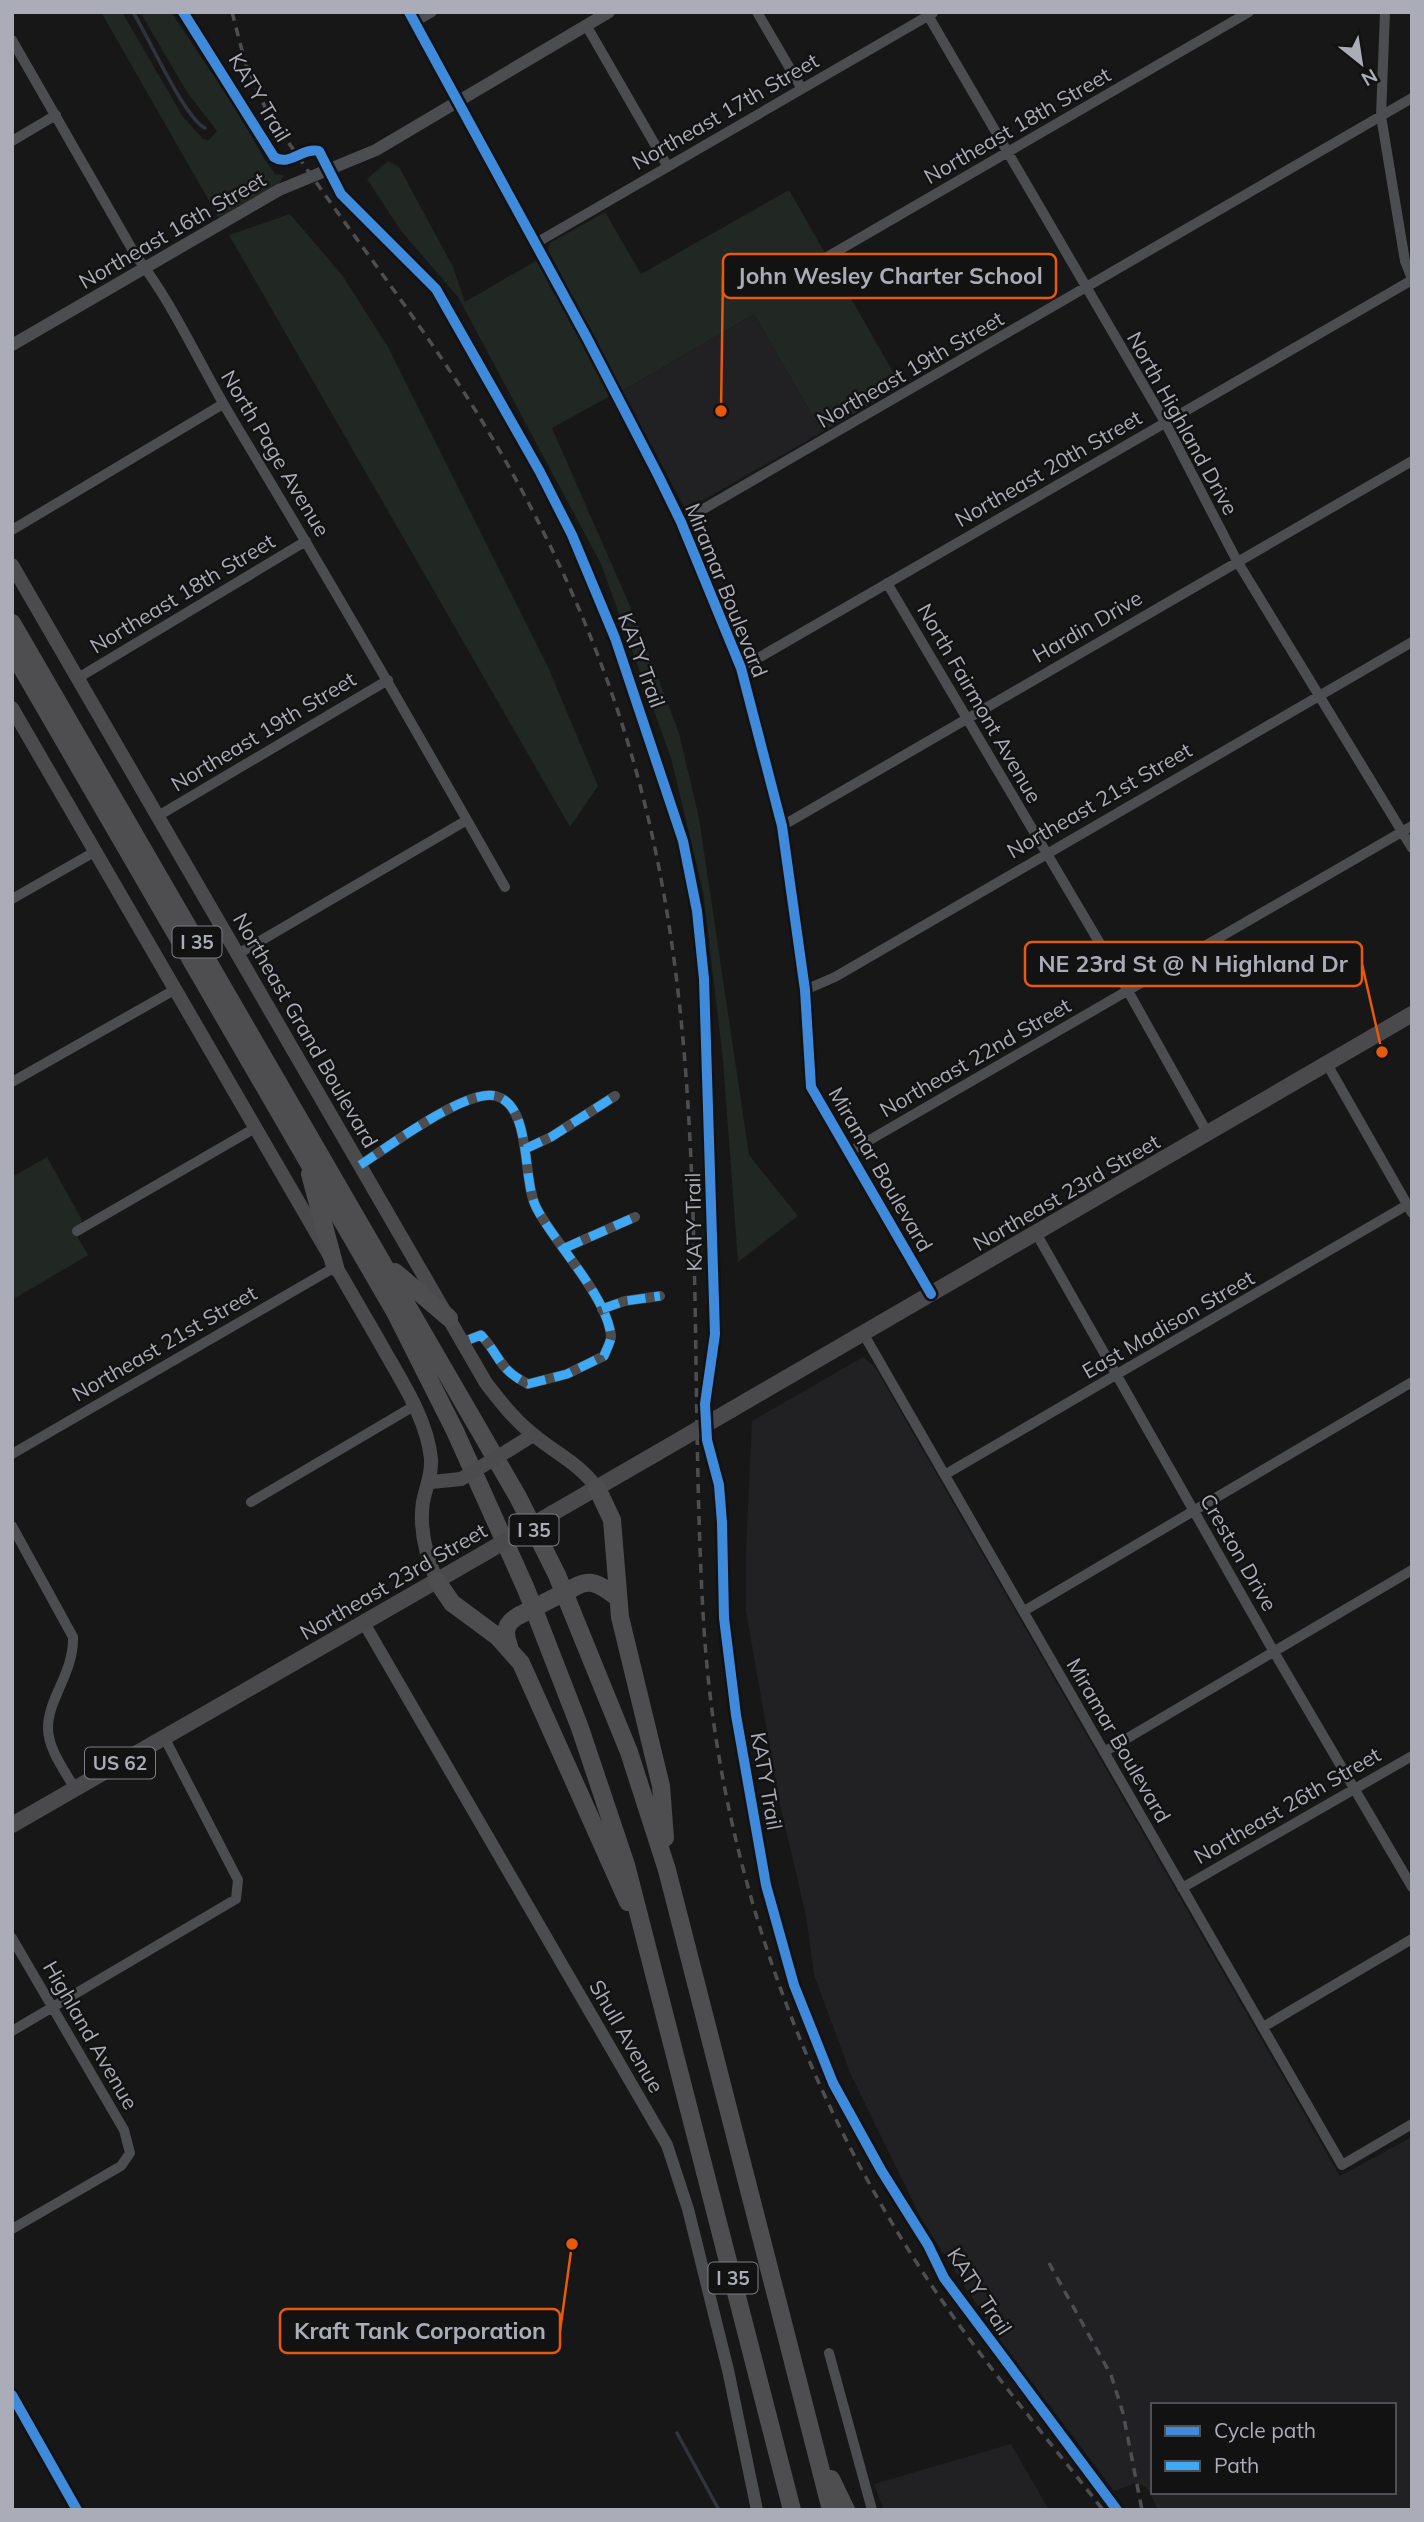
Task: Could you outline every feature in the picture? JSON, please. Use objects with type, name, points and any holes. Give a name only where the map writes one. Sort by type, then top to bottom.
[{"type":"highway","name":"I 35","points":[[12,624],[518,1497],[557,1575],[629,1752],[667,1870],[831,2510]]},
{"type":"highway","name":"I 35","points":[[12,651],[305,1154],[412,1345],[526,1589],[606,1800],[645,1937],[792,2510]]},
{"type":"highway","points":[[305,1154],[335,1267]]},
{"type":"highway","points":[[382,1260],[449,1318]]},
{"type":"highway","points":[[597,1488],[612,1520],[617,1597],[661,1786],[667,1870]]},
{"type":"highway","points":[[437,1581],[452,1603],[509,1646],[522,1663],[611,1869],[645,1937]]},
{"type":"highway","points":[[509,1646],[505,1630],[508,1624],[582,1583],[598,1583],[617,1597]]},
{"type":"highway","points":[[814,2444],[846,2510]]},
{"type":"main road","name":"Northeast Grand Boulevard","points":[[12,565],[463,1342],[502,1404],[533,1434],[566,1455],[585,1472],[597,1488]]},
{"type":"main road","points":[[13,712],[176,989],[414,1406],[427,1435],[431,1482],[424,1499],[422,1521],[428,1561],[437,1581]]},
{"type":"main road","name":"Northeast 23rd Street","points":[[12,1825],[1412,1014]]},
{"type":"main road","points":[[431,1482],[461,1479],[533,1434]]},
{"type":"street","name":"Miramar Boulevard","points":[[409,12],[536,243],[681,522],[741,668],[782,826],[805,990],[811,1087],[931,1294]]},
{"type":"street","points":[[414,23],[432,12]]},
{"type":"street","name":"Northeast 16th Street","points":[[12,345],[279,190],[360,159],[460,103],[609,12]]},
{"type":"street","points":[[757,12],[802,89]]},
{"type":"street","name":"Northeast 18th Street","points":[[803,271],[1250,12]]},
{"type":"street","points":[[1385,12],[1381,116],[1405,261],[1412,280]]},
{"type":"street","name":"Northeast 17th Street","points":[[536,243],[929,13]]},
{"type":"street","name":"North Highland Drive","points":[[929,13],[1007,153],[1164,422],[1237,561],[1412,848]]},
{"type":"street","points":[[586,25],[668,167]]},
{"type":"street","name":"North Page Avenue","points":[[12,40],[145,268],[156,282],[223,404],[388,680],[505,887]]},
{"type":"street","name":"Northeast 19th Street","points":[[681,522],[1412,98]]},
{"type":"street","points":[[12,141],[56,115]]},
{"type":"street","name":"Northeast 20th Street","points":[[741,668],[1412,280]]},
{"type":"street","points":[[12,530],[223,404]]},
{"type":"street","name":"Hardin Drive","points":[[782,826],[1412,461]]},
{"type":"street","name":"Northeast 18th Street","points":[[78,678],[306,541]]},
{"type":"street","name":"North Fairmont Avenue","points":[[887,583],[1128,991],[1208,1134]]},
{"type":"street","name":"Northeast 21st Street","points":[[805,990],[835,977],[1412,642]]},
{"type":"street","name":"Northeast 19th Street","points":[[158,816],[388,680]]},
{"type":"street","points":[[238,954],[467,820]]},
{"type":"street","name":"Northeast 22nd Street","points":[[849,1152],[1412,826]]},
{"type":"street","points":[[12,899],[96,851]]},
{"type":"street","points":[[12,1082],[176,989]]},
{"type":"street","points":[[1327,1064],[1410,1209]]},
{"type":"street","points":[[360,1165],[453,1106],[495,1096],[507,1101],[519,1117],[530,1195],[602,1310],[611,1337],[604,1356],[567,1374],[528,1384],[500,1366],[493,1348],[481,1335],[463,1342]]},
{"type":"street","points":[[525,1149],[551,1137],[615,1096]]},
{"type":"street","points":[[77,1231],[255,1128]]},
{"type":"street","name":"East Madison Street","points":[[946,1474],[1410,1209]]},
{"type":"street","points":[[565,1248],[635,1217]]},
{"type":"street","name":"Creston Drive","points":[[1036,1233],[1274,1652],[1412,1887]]},
{"type":"street","name":"Northeast 21st Street","points":[[12,1454],[335,1267]]},
{"type":"street","points":[[602,1310],[625,1301],[660,1296]]},
{"type":"street","name":"Miramar Boulevard","points":[[863,1333],[1342,2165],[1412,2124]]},
{"type":"street","points":[[1024,1611],[1195,1513],[1412,1382]]},
{"type":"street","points":[[251,1502],[414,1406]]},
{"type":"street","points":[[12,1526],[73,1637],[74,1653],[48,1728],[53,1749],[75,1789]]},
{"type":"street","points":[[1104,1752],[1412,1570]]},
{"type":"street","name":"Shull Avenue","points":[[364,1623],[667,2145],[688,2208],[716,2320],[757,2510]]},
{"type":"street","points":[[12,2031],[236,1899],[239,1891],[232,1867],[164,1737]]},
{"type":"street","name":"Northeast 26th Street","points":[[1182,1888],[1412,1756]]},
{"type":"street","name":"Highland Avenue","points":[[12,1938],[124,2130],[130,2153],[121,2166],[12,2229]]},
{"type":"street","points":[[1262,2027],[1412,1939]]},
{"type":"street","points":[[829,2353],[873,2510]]},
{"type":"street","points":[[12,2395],[77,2510]]},
{"type":"shaded area","points":[[101,12],[122,12],[183,117],[203,139],[209,140],[217,131],[187,92],[140,12],[171,12],[236,109],[265,160],[275,174],[284,175],[279,184],[219,218]]},
{"type":"shaded area","points":[[388,161],[399,167],[453,267],[465,302],[539,259],[610,396],[552,428],[637,622],[679,733],[699,818],[749,1155],[798,1216],[738,1262],[723,1060],[703,891],[671,758],[601,564],[458,297],[402,232],[367,179]]},
{"type":"shaded area","points":[[789,190],[901,386],[822,432],[754,314],[622,391],[548,250],[550,243],[605,212],[641,274]]},
{"type":"shaded area","points":[[290,214],[342,275],[388,347],[548,667],[598,786],[570,827],[229,235]]},
{"type":"shaded area","points":[[754,314],[822,432],[686,510],[622,391]]},
{"type":"shaded area","points":[[47,1157],[82,1220],[78,1238],[88,1255],[12,1300],[12,1177]]},
{"type":"shaded area","points":[[863,1357],[875,1367],[1340,2176],[1412,2137],[1412,2510],[1158,2510],[1148,2489],[1143,2486],[1135,2483],[1114,2491],[994,2332],[922,2220],[851,2075],[814,1975],[806,1916],[779,1800],[746,1611],[752,1421]]},
{"type":"shaded area","points":[[1011,2444],[1049,2510],[884,2510],[874,2484]]},
{"type":"waterway","points":[[133,12],[177,94],[205,128]]},
{"type":"waterway","points":[[677,2433],[719,2510]]},
{"type":"railway","points":[[232,12],[245,62],[265,107],[462,389],[533,511],[573,594],[622,723],[660,873],[677,979],[687,1087],[692,1195],[704,1629],[713,1715],[727,1801],[748,1886],[774,1969],[805,2051],[841,2130],[882,2206],[969,2339],[1103,2510]]},
{"type":"railway","points":[[1049,2263],[1111,2375],[1123,2413],[1142,2510]]},
{"type":"marked path","points":[[360,1165],[427,1121],[466,1101],[483,1096],[496,1096],[507,1102],[515,1114],[521,1128],[536,1207],[600,1304],[611,1338],[604,1356],[567,1374],[528,1384],[505,1368],[481,1335],[463,1342]]},
{"type":"marked path","points":[[525,1149],[551,1137],[615,1096]]},
{"type":"marked path","points":[[565,1248],[635,1217]]},
{"type":"marked path","points":[[602,1309],[625,1301],[660,1296]]},
{"type":"cycle path","name":"KATY Trail","points":[[183,12],[274,157],[285,160],[307,152],[319,151],[341,194],[436,289],[540,472],[572,535],[615,638],[683,841],[697,911],[704,979],[715,1334],[705,1404],[707,1440],[719,1485],[724,1618],[736,1715],[766,1885],[794,1985],[833,2083],[881,2170],[928,2245],[944,2278],[1117,2510]]},
{"type":"cycle path","points":[[409,12],[587,338],[658,475],[681,522],[741,668],[782,826],[805,990],[811,1087],[931,1294]]},
{"type":"cycle path","points":[[12,2395],[77,2510]]},
{"type":"place","name":"John Wesley Charter School","points":[[721,411]]},
{"type":"place","name":"NE 23rd St @ N Highland Dr","points":[[1382,1052]]},
{"type":"place","name":"Kraft Tank Corporation","points":[[572,2244]]}]
